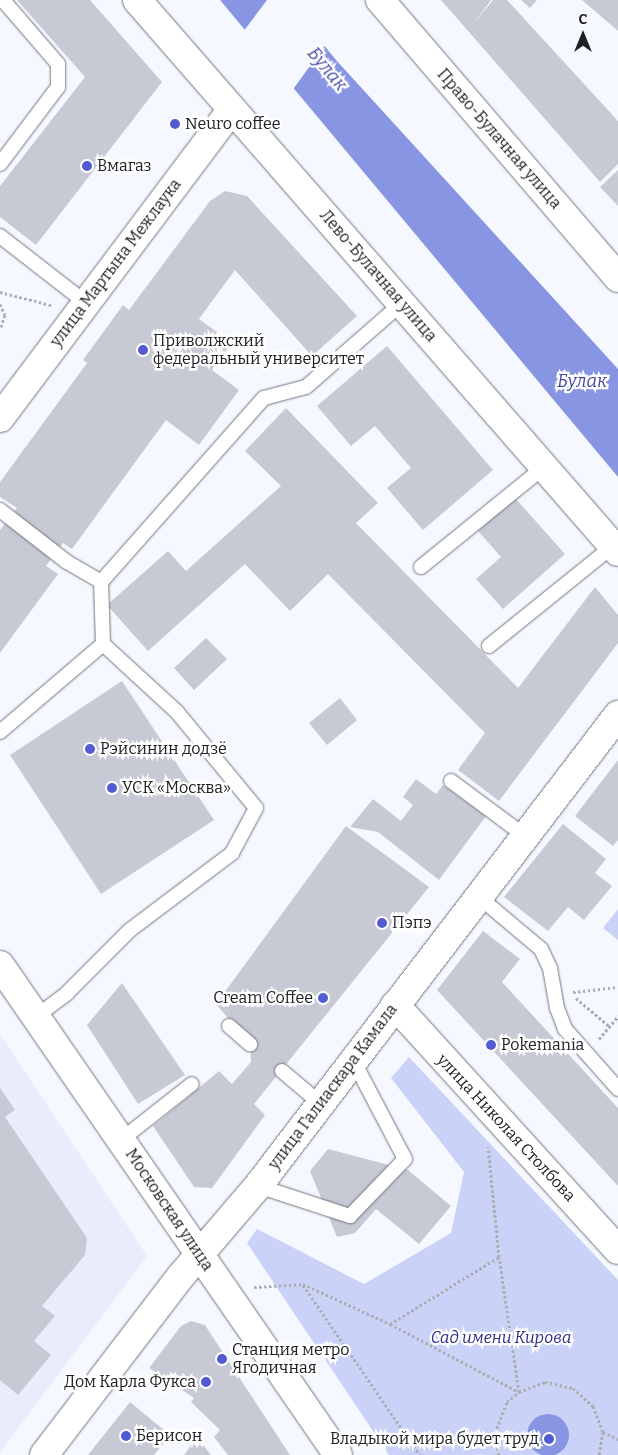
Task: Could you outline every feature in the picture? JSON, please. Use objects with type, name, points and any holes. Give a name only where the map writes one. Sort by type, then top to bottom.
[{"type":"street","name":"Лево-Булачная улица","points":[[137,0],[615,549]]},
{"type":"street","name":"Право-Булачная улица","points":[[380,0],[618,278]]},
{"type":"street","name":"улица Мартына Межлаука","points":[[0,418],[232,109]]},
{"type":"street","name":"улица Галиаскара Камала","points":[[44,1455],[199,1254],[258,1186],[618,715]]},
{"type":"street","name":"Московская улица","points":[[0,965],[338,1455]]},
{"type":"street","name":"улица Николая Столбова","points":[[395,1005],[618,1250]]},
{"type":"lane","points":[[0,164],[58,87],[58,64],[3,0]]},
{"type":"lane","points":[[0,236],[86,303]]},
{"type":"lane","points":[[36,1016],[67,993],[130,930],[232,853],[256,808],[177,712],[103,644],[101,582],[264,398],[306,387],[402,303]]},
{"type":"lane","points":[[421,567],[544,467]]},
{"type":"lane","points":[[0,510],[67,562],[101,582]]},
{"type":"lane","points":[[489,646],[615,549]]},
{"type":"lane","points":[[0,732],[103,644]]},
{"type":"lane","points":[[451,781],[525,836]]},
{"type":"lane","points":[[479,897],[541,949],[550,968],[560,1019],[571,1038],[618,1089]]},
{"type":"lane","points":[[229,1026],[250,1044]]},
{"type":"lane","points":[[258,1186],[350,1216],[405,1159],[354,1062]]},
{"type":"lane","points":[[282,1071],[321,1104]]},
{"type":"lane","points":[[121,1140],[192,1084]]},
{"type":"path","points":[[0,292],[51,306]]},
{"type":"path","points":[[0,304],[5,316],[0,329]]},
{"type":"path","points":[[610,1026],[570,993],[618,987]]},
{"type":"path","points":[[586,1054],[618,1016]]},
{"type":"path","points":[[487,1139],[499,1257],[519,1392]]},
{"type":"path","points":[[390,1324],[499,1257]]},
{"type":"path","points":[[250,1287],[303,1284],[390,1324],[519,1392]]},
{"type":"path","points":[[303,1284],[420,1455]]},
{"type":"path","points":[[499,1455],[495,1433],[498,1417],[507,1402],[519,1392],[545,1382],[572,1388],[594,1406],[603,1432],[599,1455]]},
{"type":"path","points":[[603,1432],[618,1439]]},
{"type":"shaded area","points":[[0,1034],[147,1256],[0,1452]]},
{"type":"green space","points":[[618,909],[618,940],[603,928]]},
{"type":"green space","name":"Сад имени Кирова","points":[[409,1057],[618,1280],[618,1455],[389,1455],[247,1243],[257,1229],[364,1284],[451,1233],[464,1172],[391,1078]]},
{"type":"water","name":"Булак","points":[[220,0],[287,0],[336,60],[618,369],[618,477]]},
{"type":"water","points":[[552,1414],[560,1417],[566,1423],[569,1435],[566,1447],[560,1453],[544,1456],[536,1453],[530,1447],[527,1431],[530,1423],[536,1417]]},
{"type":"pier","points":[[267,0],[290,0],[326,44],[291,92],[243,32]]},
{"type":"building","points":[[17,0],[90,0],[162,82],[36,245],[0,217],[0,186],[85,77]]},
{"type":"building","points":[[441,0],[491,0],[474,23],[493,0],[507,0],[618,121],[618,164],[600,182]]},
{"type":"building","points":[[521,0],[537,0],[530,8]]},
{"type":"building","points":[[582,0],[618,0],[618,31]]},
{"type":"building","points":[[618,170],[618,206],[600,187]]},
{"type":"building","points":[[225,191],[247,196],[357,316],[312,356],[235,270],[199,319],[232,343],[212,370],[239,390],[199,445],[166,420],[72,549],[63,543],[46,566],[58,574],[0,653],[0,530],[17,508],[0,497],[0,482],[87,363],[83,360],[123,305],[129,310],[210,201]]},
{"type":"building","points":[[387,346],[493,470],[423,530],[387,488],[411,468],[375,426],[351,446],[317,406]]},
{"type":"building","points":[[286,408],[378,503],[356,523],[518,688],[595,587],[618,615],[618,643],[499,801],[458,770],[485,733],[328,574],[290,611],[245,564],[148,651],[107,605],[168,551],[186,571],[281,486],[245,451]]},
{"type":"building","points":[[515,498],[565,554],[503,609],[476,579],[501,557],[478,531]]},
{"type":"building","points":[[206,638],[227,659],[194,690],[174,668]]},
{"type":"building","name":"УСК «Москва»","points":[[122,681],[214,820],[101,894],[10,755]]},
{"type":"building","points":[[340,698],[357,720],[327,745],[309,723]]},
{"type":"building","points":[[618,760],[618,840],[613,846],[575,816]]},
{"type":"building","points":[[416,779],[436,794],[443,785],[486,816],[439,880],[378,832],[350,827],[373,799],[401,821],[413,805],[403,797]]},
{"type":"building","points":[[563,824],[606,859],[595,873],[612,886],[584,920],[568,907],[548,931],[504,897]]},
{"type":"building","points":[[346,826],[429,887],[254,1104],[265,1115],[212,1188],[194,1187],[153,1126],[219,1071],[232,1084],[251,1062],[250,1044],[216,1004]]},
{"type":"building","points":[[483,931],[520,959],[502,982],[618,1108],[618,1186],[437,990]]},
{"type":"building","points":[[122,983],[185,1075],[138,1104],[87,1025]]},
{"type":"building","points":[[0,1088],[15,1110],[5,1117],[87,1238],[85,1255],[42,1306],[55,1316],[34,1341],[51,1355],[18,1395],[0,1380]]},
{"type":"building","points":[[328,1149],[408,1170],[451,1206],[419,1244],[376,1209],[355,1233],[337,1237],[310,1171]]},
{"type":"building","name":"Дом Карла Фукса","points":[[191,1321],[205,1325],[290,1455],[228,1455],[214,1437],[220,1430],[191,1402],[194,1398],[149,1368],[181,1326]]},
{"type":"building","points":[[130,1402],[170,1435],[154,1455],[88,1455]]},
{"type":"building","points":[[197,1437],[211,1455],[184,1455]]},
{"type":"place","name":"Neuro coffee","points":[[175,124]]},
{"type":"place","name":"Вмагаз","points":[[87,166]]},
{"type":"place","name":"Приволжский федеральный университет","points":[[143,350]]},
{"type":"place","name":"Рэйсинин додзё","points":[[90,749]]},
{"type":"place","name":"УСК «Москва»","points":[[112,788]]},
{"type":"place","name":"Пэпэ","points":[[382,923]]},
{"type":"place","name":"Cream Coffee","points":[[323,998]]},
{"type":"place","name":"Pokemania","points":[[491,1045]]},
{"type":"place","name":"Станция метро Ягодичная","points":[[222,1359]]},
{"type":"place","name":"Дом Карла Фукса","points":[[206,1382]]},
{"type":"place","name":"Берисон","points":[[126,1436]]},
{"type":"place","name":"Владыкой мира будет труд","points":[[549,1439]]}]
